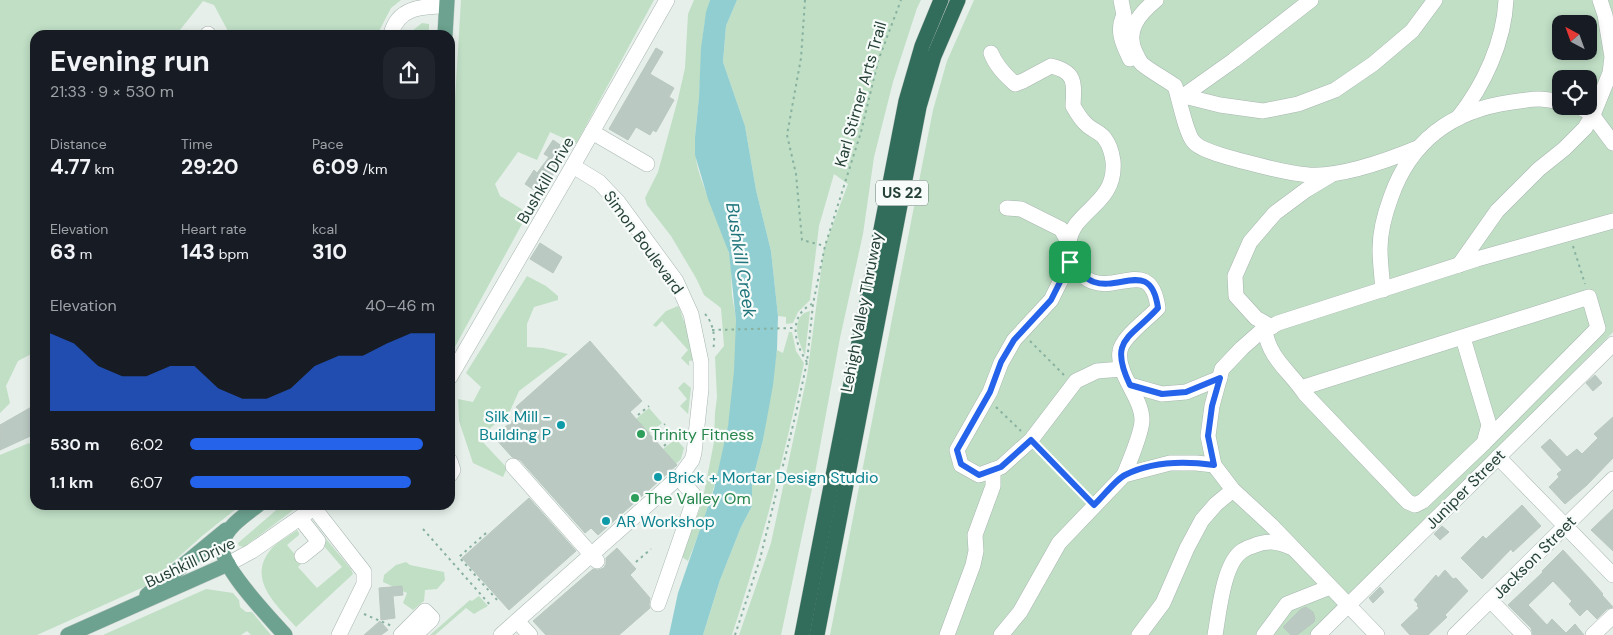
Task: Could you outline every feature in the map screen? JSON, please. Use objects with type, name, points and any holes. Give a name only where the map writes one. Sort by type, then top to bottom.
[{"type":"highway","name":"Lehigh Valley Thruway","points":[[802,635],[906,101],[919,54],[941,0]]},
{"type":"highway","name":"Lehigh Valley Thruway","points":[[817,635],[919,107],[934,56],[958,0]]},
{"type":"main road","points":[[444,30],[446,3]]},
{"type":"main road","points":[[130,609],[252,510]]},
{"type":"main road","points":[[233,525],[221,547],[228,564],[237,580],[285,635]]},
{"type":"main road","name":"Bushkill Drive","points":[[68,635],[228,564]]},
{"type":"street","name":"Bushkill Drive","points":[[455,368],[667,0]]},
{"type":"street","points":[[1121,0],[1124,15],[1120,22],[1120,37],[1132,64],[1147,78],[1156,72]]},
{"type":"street","points":[[1156,0],[1143,11],[1133,25],[1133,48],[1141,63],[1175,86],[1182,98],[1188,133],[1193,142],[1220,156],[1274,169],[1311,175],[1334,173],[1386,161],[1420,147]]},
{"type":"street","points":[[1182,98],[1311,0]]},
{"type":"street","points":[[1182,98],[1262,111],[1298,104],[1335,90],[1373,64],[1412,32],[1435,0]]},
{"type":"street","points":[[1458,118],[1486,73],[1497,47],[1506,0]]},
{"type":"street","points":[[1597,105],[1611,74],[1612,58],[1606,15],[1600,0]]},
{"type":"street","points":[[394,30],[397,20],[407,12],[423,6],[446,3]]},
{"type":"street","points":[[990,53],[1004,75],[1015,84],[1051,66],[1060,68],[1070,75],[1074,85],[1073,106],[1087,126],[1105,138],[1112,156],[1114,173],[1110,186],[1076,226],[1070,238],[1070,262],[1051,300],[1014,340],[1001,362],[987,398],[957,450],[961,464],[979,475],[1001,467],[1031,440],[1076,381],[1097,371],[1122,369]]},
{"type":"street","points":[[1383,290],[1380,248],[1385,214],[1397,180],[1420,147],[1435,133],[1468,112],[1492,105],[1538,99],[1552,101]]},
{"type":"street","points":[[1459,265],[1497,211],[1539,169],[1564,149],[1584,128],[1592,115]]},
{"type":"street","points":[[1594,115],[1613,143]]},
{"type":"street","points":[[592,132],[648,164]]},
{"type":"street","name":"Simon Boulevard","points":[[500,635],[595,558],[689,466],[694,453],[701,389],[701,362],[691,314],[676,281],[618,202],[598,182],[573,166]]},
{"type":"street","points":[[1268,329],[1236,296],[1235,276],[1250,242],[1276,213],[1306,190],[1334,173]]},
{"type":"street","points":[[1007,208],[1021,209],[1061,229],[1069,243]]},
{"type":"street","points":[[1378,635],[1233,490],[1214,465],[1208,436],[1212,406],[1222,369],[1242,348],[1278,323],[1491,255],[1613,221]]},
{"type":"street","points":[[1479,237],[1483,246],[1491,255]]},
{"type":"street","points":[[1001,635],[1020,612],[1059,542],[1124,476],[1142,421],[1139,404],[1122,369],[1120,351],[1125,340],[1158,308],[1156,297],[1151,287],[1140,280],[1125,280],[1108,284],[1093,282],[1070,262]]},
{"type":"street","points":[[1268,329],[1266,343],[1277,361],[1301,388],[1408,502],[1415,505],[1423,500],[1484,442],[1598,328],[1589,296],[1301,388]]},
{"type":"street","points":[[1462,338],[1489,425],[1484,442]]},
{"type":"street","name":"Juniper Street","points":[[1318,635],[1613,344]]},
{"type":"street","points":[[1130,385],[1162,394],[1186,392],[1220,378]]},
{"type":"street","points":[[1498,457],[1613,575]]},
{"type":"street","points":[[1124,476],[1170,463],[1214,465]]},
{"type":"street","points":[[513,466],[587,538],[595,558]]},
{"type":"street","points":[[947,635],[973,565],[976,551],[975,535],[993,486],[993,470]]},
{"type":"street","points":[[658,604],[693,503],[693,494],[678,477]]},
{"type":"street","name":"Jackson Street","points":[[1455,635],[1613,479]]},
{"type":"street","points":[[1139,635],[1163,603],[1187,548],[1202,520],[1216,504],[1233,490]]},
{"type":"street","name":"Bushkill Drive","points":[[228,564],[252,551],[312,510]]},
{"type":"street","points":[[318,510],[364,572],[365,581],[339,635]]},
{"type":"street","points":[[300,518],[318,542],[302,556]]},
{"type":"street","points":[[1215,635],[1230,566],[1241,551],[1257,544],[1273,541],[1293,548]]},
{"type":"street","points":[[1264,635],[1287,604],[1330,587]]},
{"type":"street","points":[[1490,600],[1524,635]]},
{"type":"street","points":[[402,635],[426,611],[432,618],[415,635]]},
{"type":"street","points":[[1593,635],[1613,616]]},
{"type":"street","points":[[516,621],[530,635]]},
{"type":"path","points":[[804,0],[801,58],[787,135],[796,174],[802,240],[825,246]]},
{"type":"path","name":"Karl Stirner Arts Trail","points":[[735,635],[760,559],[796,413],[806,362],[813,304],[825,246],[861,132],[878,61],[901,0]]},
{"type":"path","points":[[1569,234],[1589,296]]},
{"type":"path","points":[[806,362],[797,344],[795,328],[798,315],[806,307],[813,304]]},
{"type":"path","points":[[699,310],[710,319],[714,346],[709,354]]},
{"type":"path","points":[[712,330],[795,328]]},
{"type":"path","points":[[1022,332],[1073,384]]},
{"type":"path","points":[[987,398],[1094,505]]},
{"type":"path","points":[[638,415],[649,406]]},
{"type":"path","points":[[654,434],[665,424]]},
{"type":"path","points":[[664,446],[675,436]]},
{"type":"path","points":[[423,529],[491,606]]},
{"type":"path","points":[[486,533],[459,557],[498,601]]},
{"type":"path","points":[[636,562],[651,549]]},
{"type":"path","points":[[352,609],[390,624]]},
{"type":"green space","points":[[0,0],[401,0],[391,8],[380,30],[227,30],[214,5],[203,1],[180,30],[30,30],[30,355],[18,361],[6,386],[10,403],[0,413]]},
{"type":"green space","points":[[461,0],[654,0],[576,144],[550,132],[537,160],[518,152],[495,184],[500,196],[528,213],[455,347],[455,100]]},
{"type":"green space","points":[[694,0],[710,0],[704,24],[696,133],[696,160],[701,180],[723,233],[729,254],[736,319],[736,352],[734,383],[725,444],[709,504],[688,561],[682,557],[702,503],[714,442],[717,397],[715,357],[724,346],[721,308],[704,295],[671,236],[647,205],[645,198],[658,172],[678,99],[685,68],[688,14]]},
{"type":"green space","points":[[737,0],[921,0],[893,82],[874,157],[863,234],[840,338],[813,484],[781,635],[739,635],[771,543],[807,376],[824,248],[848,184],[834,174],[819,226],[810,300],[798,312],[793,323],[786,324],[786,317],[778,316],[771,251],[756,190],[745,126],[723,62],[726,26]]},
{"type":"green space","points":[[974,0],[1613,0],[1613,332],[1310,635],[830,635],[933,110],[947,61]]},
{"type":"green space","points":[[422,23],[429,24],[429,30],[413,30]]},
{"type":"green space","points":[[527,276],[546,286],[558,296],[558,300],[534,307],[527,324],[527,347],[543,348],[568,354],[519,391],[510,411],[479,438],[507,468],[503,477],[473,463],[459,421],[458,399],[473,402],[481,387],[466,373]]},
{"type":"green space","points":[[678,306],[686,324],[694,360],[689,361],[689,366],[681,358],[688,350],[662,321],[656,327],[653,325],[666,311]]},
{"type":"green space","points":[[810,311],[805,355],[797,329],[799,318]]},
{"type":"green space","points":[[789,332],[792,332],[796,351],[804,363],[781,466],[763,534],[732,635],[703,635],[720,580],[741,527],[752,506],[752,482],[763,440],[777,350],[783,353]]},
{"type":"green space","points":[[684,382],[691,388],[688,414],[680,406],[687,399],[678,388]]},
{"type":"green space","points":[[649,408],[662,423],[649,434],[636,419]]},
{"type":"green space","points":[[676,439],[684,448],[681,459],[676,464],[663,449]]},
{"type":"green space","points":[[30,444],[30,510],[235,510],[202,536],[146,586],[37,635],[0,635],[0,455]]},
{"type":"green space","points":[[276,510],[293,510],[244,547],[239,546],[238,543]]},
{"type":"green space","points":[[312,522],[351,569],[353,574],[296,627],[280,610],[267,591],[263,581],[262,570],[264,559],[272,548],[297,530],[299,535],[287,545],[302,563],[298,567],[317,588],[342,567],[323,545]]},
{"type":"green space","points":[[406,562],[410,565],[444,572],[445,580],[437,589],[425,590],[424,601],[413,610],[403,603],[407,593],[383,582],[384,575],[396,565]]},
{"type":"green space","points":[[206,589],[233,593],[239,600],[240,607],[246,612],[252,612],[271,635],[251,635],[247,631],[241,635],[103,635]]},
{"type":"green space","points":[[479,596],[488,606],[474,614],[466,608],[435,635],[430,635],[470,600],[472,601]]},
{"type":"water","name":"Bushkill Creek","points":[[710,0],[737,0],[726,26],[723,62],[745,126],[756,190],[771,251],[778,316],[777,349],[773,385],[763,440],[752,482],[752,506],[741,527],[720,580],[703,635],[669,635],[678,593],[714,489],[728,426],[734,371],[736,321],[729,253],[708,199],[695,155],[701,48],[706,12]]},
{"type":"building","points":[[656,48],[663,52],[650,74],[674,88],[669,97],[674,100],[656,132],[653,130],[650,135],[636,127],[628,140],[609,129]]},
{"type":"building","points":[[553,140],[566,149],[560,159],[562,161],[540,194],[525,184],[534,170],[537,173],[549,157],[544,154]]},
{"type":"building","points":[[540,243],[562,257],[553,273],[530,259]]},
{"type":"building","points":[[590,341],[642,401],[630,412],[677,465],[598,535],[591,528],[585,533],[520,460],[512,457],[494,437],[521,413],[516,407]]},
{"type":"building","points":[[1595,375],[1602,383],[1593,391],[1586,383]]},
{"type":"building","points":[[30,408],[30,436],[0,450],[0,425]]},
{"type":"building","points":[[1613,417],[1613,458],[1587,485],[1565,504],[1549,487],[1559,477],[1557,474],[1562,470],[1541,447],[1550,439],[1567,457],[1577,449],[1582,454],[1598,438],[1594,434]]},
{"type":"building","points":[[529,498],[576,551],[509,610],[462,558]]},
{"type":"building","points":[[1522,505],[1541,526],[1513,552],[1511,549],[1482,579],[1461,558],[1483,536],[1486,539]]},
{"type":"building","points":[[1613,509],[1613,551],[1591,530]]},
{"type":"building","points":[[1442,526],[1449,532],[1440,540],[1434,534]]},
{"type":"building","points":[[617,548],[636,569],[630,575],[650,598],[650,608],[619,635],[546,635],[533,621],[593,569],[604,568],[606,558]]},
{"type":"building","points":[[1563,550],[1613,607],[1607,609],[1597,619],[1587,609],[1580,616],[1569,604],[1572,601],[1553,581],[1528,605],[1547,625],[1552,619],[1566,633],[1575,624],[1584,635],[1533,635],[1531,628],[1508,605]]},
{"type":"building","points":[[1445,570],[1453,579],[1456,578],[1468,591],[1445,615],[1447,617],[1428,635],[1410,635],[1401,625],[1419,608],[1414,600],[1436,575],[1438,578]]},
{"type":"building","points":[[402,586],[403,595],[393,596],[395,618],[381,620],[379,588]]},
{"type":"building","points":[[1380,587],[1384,592],[1373,603],[1369,598]]},
{"type":"building","points":[[1306,607],[1313,612],[1314,622],[1297,635],[1291,635],[1283,627],[1301,609]]},
{"type":"building","points":[[380,621],[388,630],[381,635],[364,635]]},
{"type":"place","name":"Silk Mill - Building P","points":[[561,425]]},
{"type":"place","name":"Trinity Fitness","points":[[641,434]]},
{"type":"place","name":"Brick + Mortar Design Studio","points":[[658,477]]},
{"type":"place","name":"The Valley Om","points":[[635,498]]},
{"type":"place","name":"AR Workshop","points":[[606,521]]},
{"type":"route","points":[[1070,262],[1093,282],[1108,284],[1125,280],[1140,280],[1151,287],[1156,297],[1158,308],[1125,340],[1120,351],[1122,369],[1130,385],[1162,394],[1186,392],[1220,378],[1212,406],[1208,436],[1214,465],[1170,463],[1142,469],[1124,476],[1094,505],[1031,440],[1001,467],[979,475],[961,464],[957,450],[990,392],[1001,362],[1014,340],[1051,300],[1070,262]]}]
